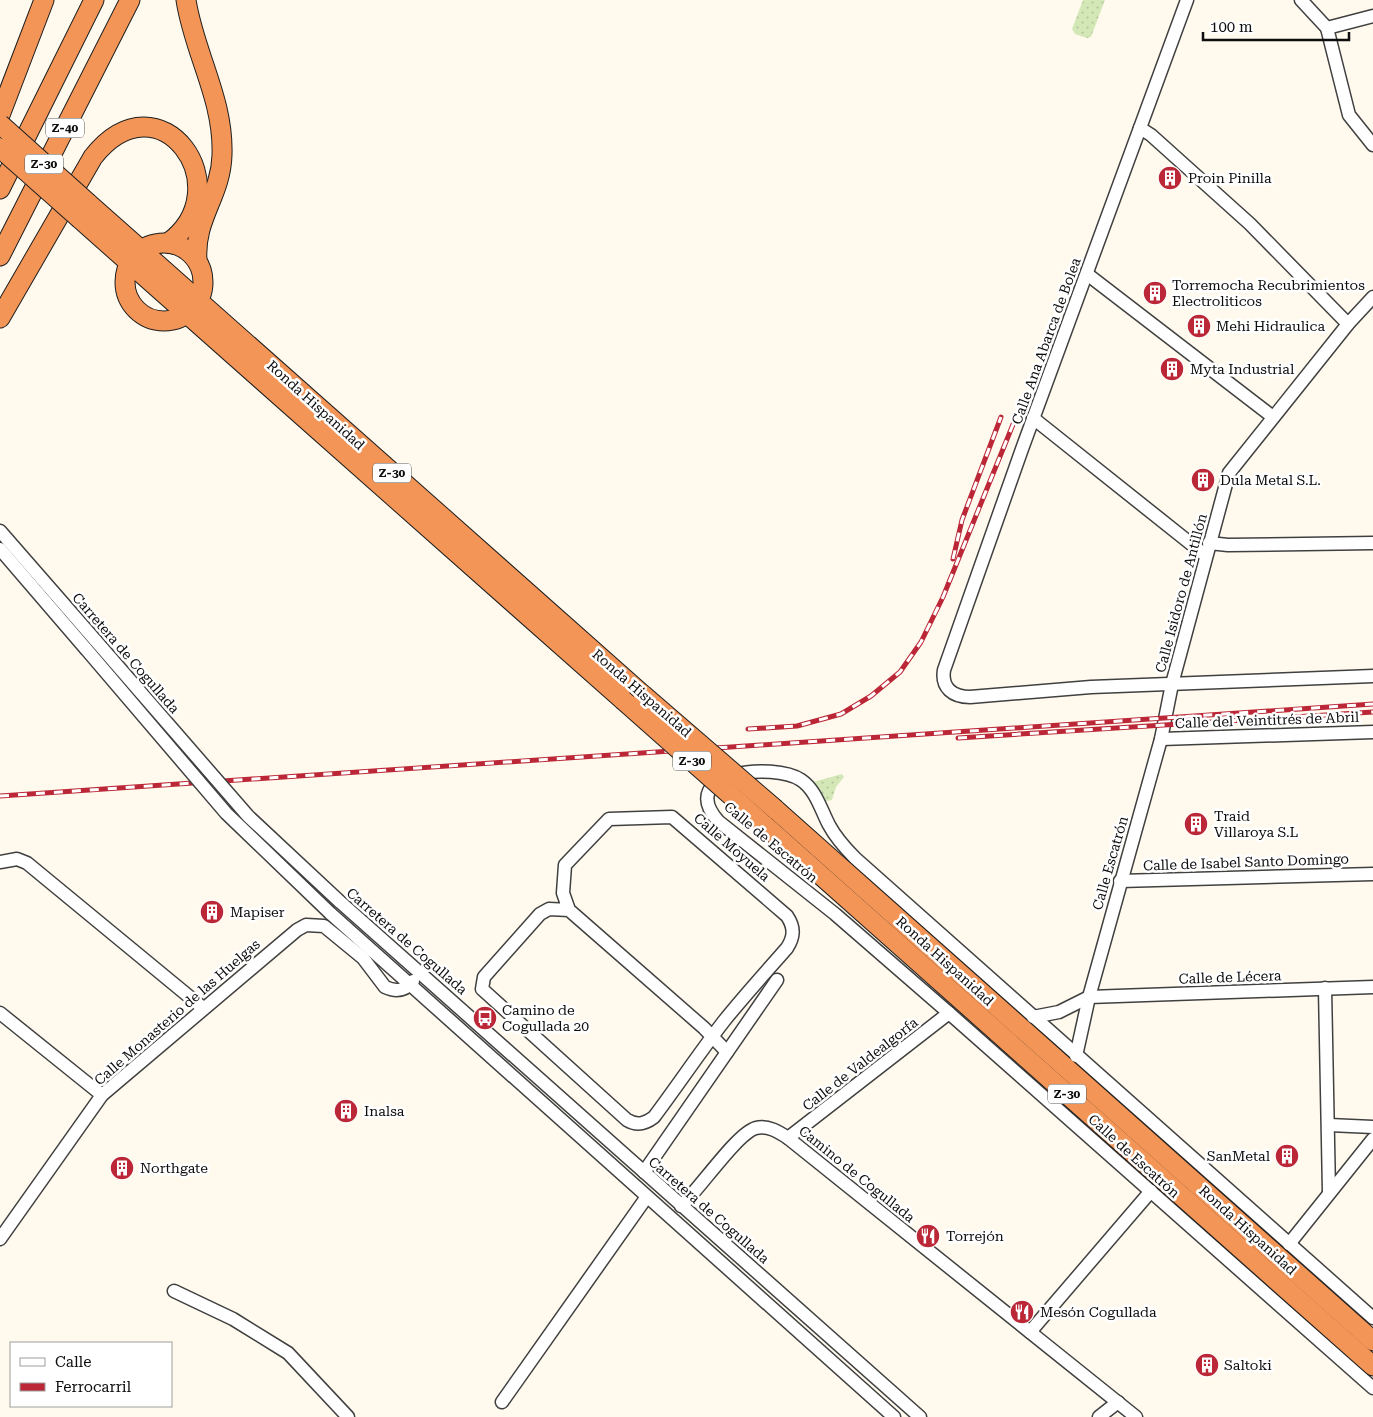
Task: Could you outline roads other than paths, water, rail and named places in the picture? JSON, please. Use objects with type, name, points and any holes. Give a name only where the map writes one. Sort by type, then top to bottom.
[{"type":"highway","points":[[0,115],[44,0]]},
{"type":"highway","name":"Z-40","points":[[0,189],[94,0]]},
{"type":"highway","name":"Z-40","points":[[0,256],[130,0]]},
{"type":"highway","points":[[186,0],[193,29],[214,92],[222,136],[220,175],[199,227],[197,260]]},
{"type":"highway","name":"Ronda Hispanidad","points":[[0,124],[84,211],[623,700],[768,816],[1115,1112],[1373,1342]]},
{"type":"highway","points":[[0,318],[93,157],[110,138],[125,130],[145,127],[171,135],[184,146],[194,164],[197,190],[194,207],[184,228],[168,243]]},
{"type":"highway","name":"Ronda Hispanidad","points":[[0,148],[84,211]]},
{"type":"highway","points":[[168,243],[184,248],[197,260],[204,277],[203,290],[193,308],[164,322],[156,321],[141,314],[127,295],[125,279],[136,257],[151,245],[168,243]]},
{"type":"highway","name":"Ronda Hispanidad","points":[[193,308],[643,695],[768,816],[1118,1139],[1373,1366]]},
{"type":"street","name":"Calle Ana Abarca de Bolea","points":[[1172,684],[1091,687],[970,697],[950,692],[943,681],[944,670],[1033,418],[1187,0]]},
{"type":"street","points":[[1301,0],[1328,28],[1349,115],[1373,145]]},
{"type":"street","points":[[1328,28],[1373,16]]},
{"type":"street","points":[[1140,128],[1151,135],[1250,224],[1348,324]]},
{"type":"street","points":[[1087,274],[1273,417]]},
{"type":"street","name":"Calle Isidoro de Antillón","points":[[1161,739],[1172,684],[1229,473],[1348,324],[1373,297]]},
{"type":"street","points":[[1033,418],[1207,549],[1228,545],[1373,543]]},
{"type":"street","name":"Carretera de Cogullada","points":[[0,530],[226,813],[409,986],[894,1417]]},
{"type":"street","name":"Carretera de Cogullada","points":[[0,549],[248,816],[339,901],[920,1417]]},
{"type":"street","points":[[1172,684],[1373,676]]},
{"type":"street","name":"Calle del Veintitrés de Abril","points":[[1161,739],[1373,732]]},
{"type":"street","name":"Calle Escatrón","points":[[1076,1056],[1089,997],[1120,881],[1161,739]]},
{"type":"street","name":"Calle de Escatrón","points":[[1373,1318],[1306,1261],[855,858],[836,835],[814,794],[802,780],[788,774],[771,771],[726,776],[715,782],[710,789],[707,802],[710,811],[718,820],[835,914],[1373,1388]]},
{"type":"street","name":"Calle Moyuela","points":[[667,816],[678,820],[773,904],[792,924],[792,940],[788,948],[713,1037],[649,1121],[644,1123],[632,1123],[485,993],[481,986],[484,977],[540,914],[549,909],[569,910],[563,893],[565,866],[602,824],[608,819],[615,818],[667,816]]},
{"type":"street","points":[[0,862],[17,859],[27,863],[203,1008]]},
{"type":"street","name":"Calle de Isabel Santo Domingo","points":[[1120,881],[1373,874]]},
{"type":"street","points":[[569,910],[713,1037],[727,1052]]},
{"type":"street","name":"Calle Monasterio de las Huelgas","points":[[0,1239],[102,1095],[297,930],[306,925],[316,924],[330,930],[363,958],[385,987],[395,990],[409,986]]},
{"type":"street","points":[[409,986],[417,969]]},
{"type":"street","points":[[644,1172],[777,980]]},
{"type":"street","name":"Calle de Lécera","points":[[1089,997],[1373,987]]},
{"type":"street","points":[[1325,988],[1329,1192]]},
{"type":"street","points":[[1033,1017],[1059,1012],[1089,997]]},
{"type":"street","points":[[0,1013],[102,1095]]},
{"type":"street","name":"Calle de Valdealgorfa","points":[[788,1138],[949,1013]]},
{"type":"street","name":"Calle de Escatrón","points":[[1115,1112],[1142,1129],[1196,1175],[1243,1204]]},
{"type":"street","points":[[1329,1125],[1373,1127]]},
{"type":"street","name":"Camino de Cogullada","points":[[681,1206],[694,1194],[748,1131],[766,1128],[788,1138],[1136,1417]]},
{"type":"street","name":"Ronda Hispanidad","points":[[1118,1139],[1141,1171],[1206,1232],[1223,1256]]},
{"type":"street","points":[[1289,1244],[1373,1139]]},
{"type":"street","points":[[1030,1332],[1151,1191]]},
{"type":"street","points":[[502,1402],[646,1198]]},
{"type":"street","name":"Ronda Hispanidad","points":[[1306,1261],[1330,1291],[1373,1330]]},
{"type":"street","points":[[174,1291],[233,1319],[288,1353],[348,1417]]},
{"type":"street","name":"Calle de Escatrón","points":[[1344,1362],[1373,1378]]},
{"type":"street","points":[[1099,1417],[1118,1402]]},
{"type":"railway","points":[[953,559],[962,520],[1001,417]]},
{"type":"railway","points":[[748,729],[797,726],[841,714],[871,696],[900,672],[921,642],[943,597],[1014,422]]},
{"type":"railway","points":[[0,796],[1373,704]]},
{"type":"railway","points":[[958,738],[1373,712]]},
{"type":"place","name":"Proin Pinilla","points":[[1170,178]]},
{"type":"place","name":"Torremocha Recubrimientos Electroliticos","points":[[1155,293]]},
{"type":"place","name":"Mehi Hidraulica","points":[[1199,326]]},
{"type":"place","name":"Myta Industrial","points":[[1172,369]]},
{"type":"place","name":"Dula Metal S.L.","points":[[1203,480]]},
{"type":"place","name":"Traid Villaroya S.L","points":[[1196,824]]},
{"type":"place","name":"Mapiser","points":[[212,912]]},
{"type":"place","name":"Camino de Cogullada 20","points":[[485,1018]]},
{"type":"place","name":"Inalsa","points":[[346,1111]]},
{"type":"place","name":"SanMetal","points":[[1287,1156]]},
{"type":"place","name":"Northgate","points":[[122,1168]]},
{"type":"place","name":"Torrejón","points":[[928,1236]]},
{"type":"place","name":"Mesón Cogullada","points":[[1022,1312]]},
{"type":"place","name":"Saltoki","points":[[1207,1365]]}]
